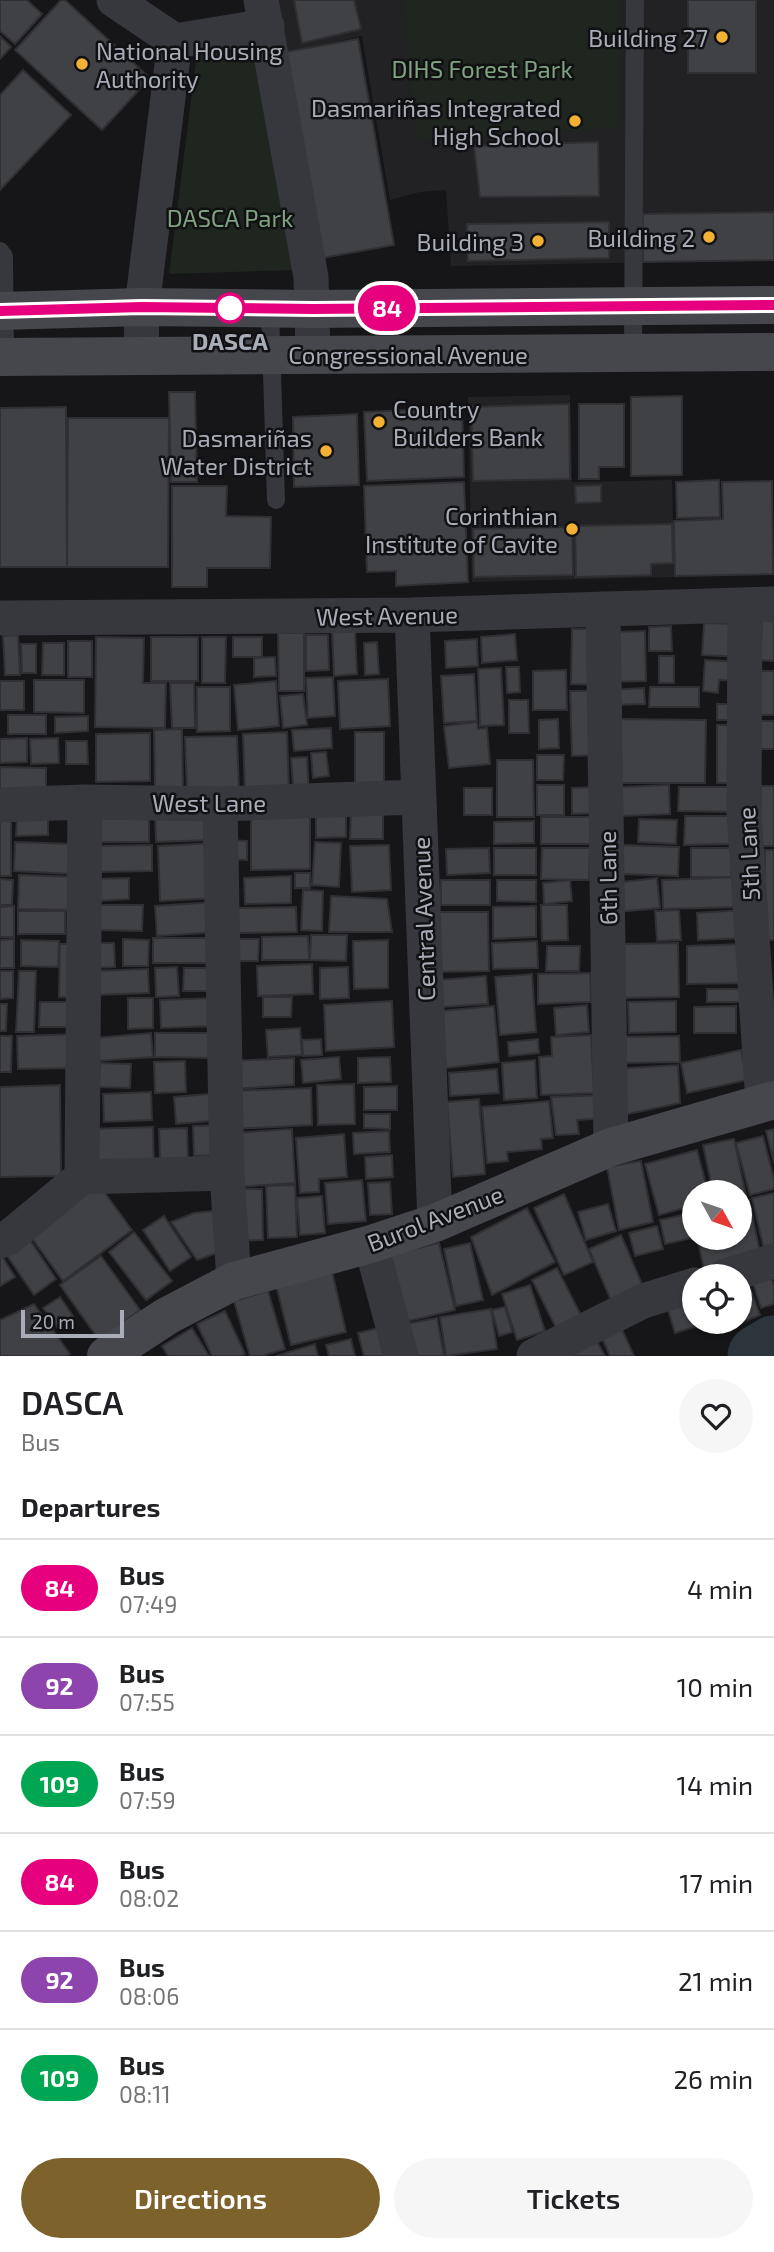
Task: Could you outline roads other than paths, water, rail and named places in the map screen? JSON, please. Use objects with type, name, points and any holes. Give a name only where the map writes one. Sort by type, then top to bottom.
[{"type":"main road","name":"Congressional Avenue","points":[[2,311],[142,307],[313,309],[774,305]]},
{"type":"main road","name":"Congressional Avenue","points":[[3,357],[774,352]]},
{"type":"main road","name":"Burol Avenue","points":[[106,1356],[167,1316],[234,1281],[371,1244],[435,1223],[611,1147],[768,1101]]},
{"type":"street","points":[[114,0],[175,41]]},
{"type":"street","points":[[175,41],[264,13],[311,277],[313,354]]},
{"type":"street","points":[[141,356],[142,307],[175,41]]},
{"type":"street","name":"West Avenue","points":[[0,618],[412,615],[760,605]]},
{"type":"street","name":"5th Lane","points":[[760,605],[744,813],[768,1101]]},
{"type":"street","name":"6th Lane","points":[[603,608],[611,1147]]},
{"type":"street","name":"Central Avenue","points":[[412,615],[435,1223]]},
{"type":"street","name":"West Lane","points":[[0,804],[220,804],[418,797]]},
{"type":"street","points":[[82,1177],[85,802]]},
{"type":"street","points":[[220,804],[227,1173],[234,1281]]},
{"type":"street","points":[[0,1241],[8,1238],[82,1177],[227,1173]]},
{"type":"street","points":[[371,1244],[401,1356]]},
{"type":"street","points":[[752,1268],[774,1261]]},
{"type":"street","points":[[534,1356],[643,1301],[682,1289]]},
{"type":"lane","points":[[633,353],[635,0]]},
{"type":"lane","points":[[0,251],[4,256],[3,357]]},
{"type":"lane","points":[[270,309],[276,500]]},
{"type":"waterway","points":[[759,1356],[774,1347]]},
{"type":"place","name":"Building 27","points":[[722,37]]},
{"type":"place","name":"National Housing Authority","points":[[82,64]]},
{"type":"place","name":"Dasmariñas Integrated High School","points":[[575,121]]},
{"type":"place","name":"Building 2","points":[[709,237]]},
{"type":"place","name":"Building 3","points":[[538,241]]},
{"type":"place","name":"DASCA","points":[[230,308]]},
{"type":"place","name":"Country Builders Bank","points":[[379,422]]},
{"type":"place","name":"Dasmariñas Water District","points":[[326,451]]},
{"type":"place","name":"Corinthian Institute of Cavite","points":[[572,529]]},
{"type":"park label","name":"DIHS Forest Park","points":[[482,68]]},
{"type":"park label","name":"DASCA Park","points":[[230,217]]}]
